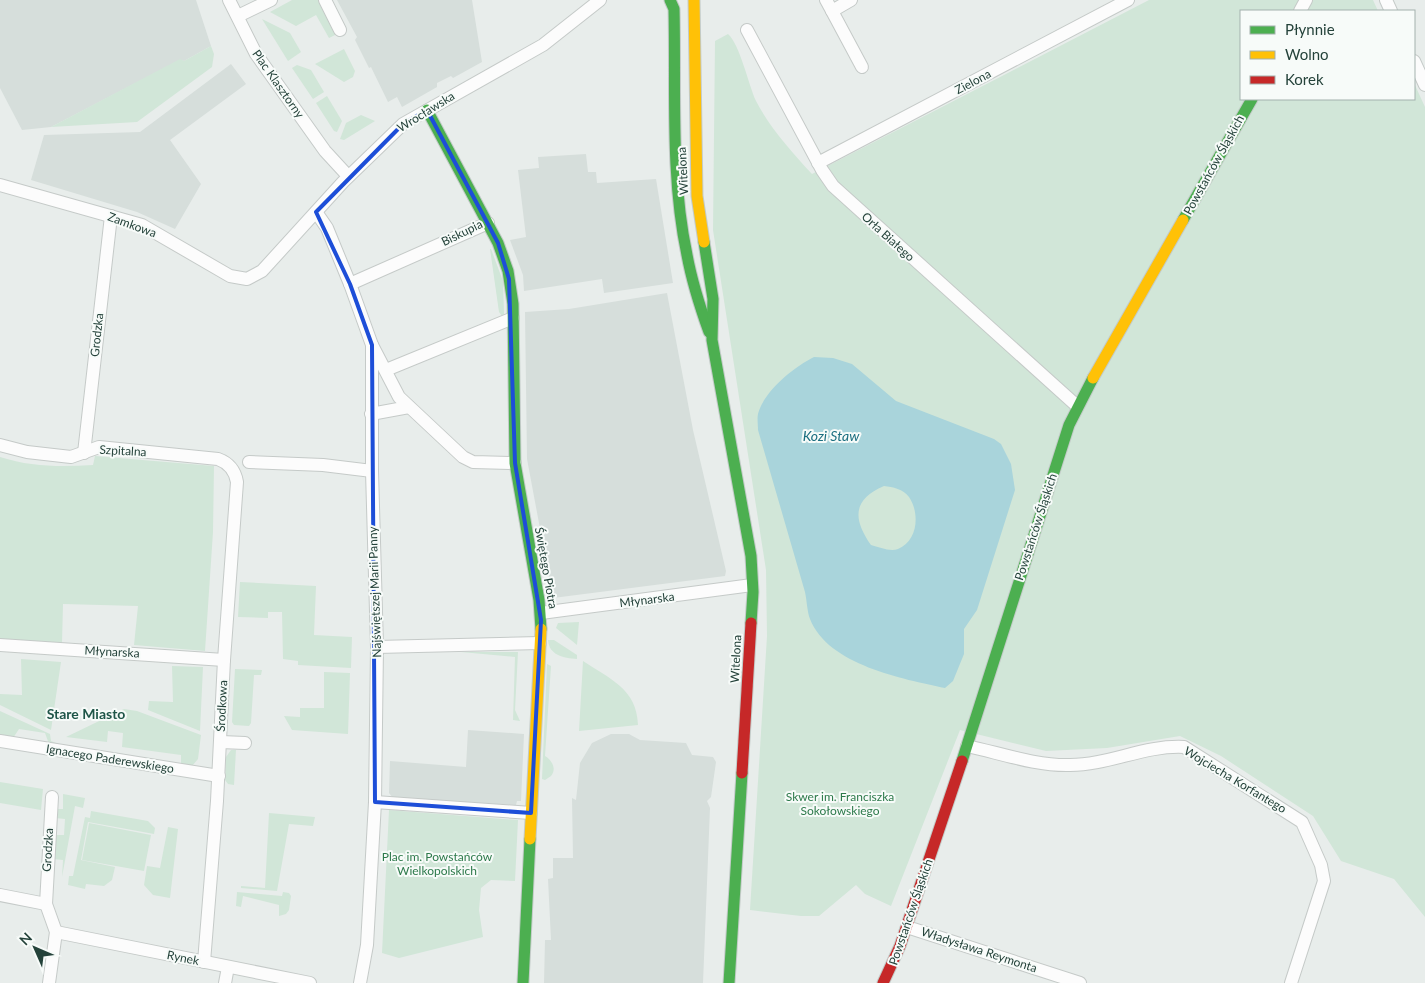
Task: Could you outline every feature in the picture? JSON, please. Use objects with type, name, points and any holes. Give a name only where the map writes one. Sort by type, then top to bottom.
[{"type":"street","name":"Plac Klasztorny","points":[[230,0],[256,54],[324,151],[348,176]]},
{"type":"street","points":[[238,16],[271,0]]},
{"type":"street","points":[[325,0],[340,30]]},
{"type":"street","name":"Wrocławska","points":[[256,275],[267,266],[348,176],[400,127],[426,110],[543,45],[600,0]]},
{"type":"street","name":"Witelona","points":[[694,0],[697,196],[713,300],[712,340]]},
{"type":"street","points":[[851,0],[829,6],[862,67]]},
{"type":"street","name":"Zielona","points":[[818,163],[1128,0]]},
{"type":"street","name":"Witelona","points":[[672,4],[681,213],[697,304],[712,340],[746,520],[752,585],[743,786],[729,983]]},
{"type":"street","name":"Orła Białego","points":[[747,30],[818,163],[837,191],[1077,406]]},
{"type":"street","points":[[1415,63],[1425,85]]},
{"type":"street","name":"Powstańców Śląskich","points":[[883,983],[892,968],[907,927],[968,746],[1069,425],[1077,406],[1251,100]]},
{"type":"street","name":"Biskupia","points":[[350,284],[488,223],[426,110]]},
{"type":"street","name":"Zamkowa","points":[[0,185],[149,228],[233,277],[245,279],[256,275]]},
{"type":"street","name":"Najświętszej Marii Panny","points":[[316,212],[326,228],[350,284],[372,345],[371,414],[377,647],[375,802],[367,945],[360,983]]},
{"type":"street","name":"Grodzka","points":[[84,453],[111,216]]},
{"type":"street","name":"Świętego Piotra","points":[[488,223],[508,271],[513,318],[516,463],[541,613],[523,983]]},
{"type":"street","points":[[386,370],[513,318]]},
{"type":"street","points":[[372,345],[398,395],[440,437],[469,461],[516,463]]},
{"type":"street","points":[[371,414],[409,407]]},
{"type":"street","name":"Szpitalna","points":[[0,445],[27,452],[71,457],[99,447],[218,459]]},
{"type":"street","name":"Środkowa","points":[[204,962],[219,776],[224,660],[237,480],[232,468],[218,459]]},
{"type":"street","points":[[249,462],[323,465],[372,471]]},
{"type":"street","name":"Młynarska","points":[[541,613],[752,585]]},
{"type":"street","points":[[377,647],[540,644]]},
{"type":"street","name":"Młynarska","points":[[0,645],[224,660]]},
{"type":"street","name":"Ignacego Paderewskiego","points":[[0,741],[219,776]]},
{"type":"street","points":[[221,742],[245,743]]},
{"type":"street","name":"Wojciecha Korfantego","points":[[968,746],[1055,764],[1071,765],[1165,746],[1184,747],[1302,822],[1321,865],[1324,881],[1290,983]]},
{"type":"street","name":"Grodzka","points":[[46,904],[52,797]]},
{"type":"street","points":[[375,802],[531,813]]},
{"type":"street","points":[[0,896],[46,904],[55,927],[49,983]]},
{"type":"street","name":"Rynek","points":[[55,927],[204,962],[310,983]]},
{"type":"street","name":"Władysława Reymonta","points":[[907,927],[1080,983]]},
{"type":"street","points":[[225,983],[228,967]]},
{"type":"highlighted area","points":[[427,110],[498,243],[509,279],[515,463],[541,620],[531,813],[375,802],[372,345],[350,284],[316,212],[403,124]]},
{"type":"shaded area","points":[[0,0],[196,0],[211,46],[184,61],[180,60],[51,127],[22,130],[0,88]]},
{"type":"shaded area","points":[[337,0],[472,0],[482,62],[453,78],[451,76],[437,83],[437,87],[402,107],[397,97],[388,102],[355,40],[357,37]]},
{"type":"shaded area","points":[[231,64],[246,84],[170,140],[201,184],[175,229],[137,212],[31,180],[44,135],[140,132]]},
{"type":"shaded area","points":[[586,154],[588,172],[596,172],[597,183],[656,179],[673,283],[604,293],[602,279],[524,291],[523,275],[510,240],[526,237],[518,170],[539,168],[538,157]]},
{"type":"shaded area","points":[[667,293],[693,430],[726,571],[725,576],[553,598],[527,459],[525,312],[569,309]]},
{"type":"shaded area","points":[[468,730],[524,734],[521,801],[517,801],[516,805],[393,798],[389,793],[390,761],[466,767]]},
{"type":"shaded area","points":[[611,734],[629,734],[640,740],[686,743],[692,755],[713,757],[716,762],[711,797],[707,801],[710,808],[703,983],[544,983],[545,940],[551,940],[548,879],[553,878],[553,858],[573,858],[572,798],[576,800],[580,763],[592,743]]},
{"type":"green space","points":[[292,0],[318,0],[337,34],[329,38],[316,15],[296,26],[270,12]]},
{"type":"green space","name":"Skwer im. Franciszka Sokołowskiego","points":[[1149,0],[1373,0],[1378,10],[1240,10],[1240,100],[1415,100],[1415,85],[1425,107],[1425,917],[1394,879],[1341,861],[1313,816],[1221,756],[1180,736],[1107,748],[1046,751],[960,730],[891,906],[865,894],[856,885],[819,916],[801,916],[750,910],[767,636],[766,570],[713,230],[715,41],[728,34],[732,39],[740,55],[756,101],[768,121],[812,174]]},
{"type":"green space","points":[[262,19],[290,33],[301,52],[288,61]]},
{"type":"green space","points":[[211,46],[214,54],[212,67],[137,122],[51,127],[180,59],[184,61]]},
{"type":"green space","points":[[344,49],[355,71],[353,77],[344,82],[315,64]]},
{"type":"green space","points":[[297,65],[311,70],[324,92],[313,99],[292,68]]},
{"type":"green space","points":[[327,96],[342,121],[337,132],[334,131],[316,103]]},
{"type":"green space","points":[[361,115],[375,121],[344,140],[340,139],[346,123]]},
{"type":"green space","points":[[490,249],[503,281],[504,314],[502,316],[499,312]]},
{"type":"green space","points":[[95,456],[214,466],[213,532],[205,651],[134,645],[138,606],[63,604],[62,643],[0,641],[0,457],[46,466],[69,466],[93,465]]},
{"type":"green space","points":[[240,582],[316,586],[314,635],[352,637],[351,668],[298,665],[298,661],[283,659],[282,612],[268,612],[268,618],[238,617]]},
{"type":"green space","points":[[579,622],[577,645],[556,628],[558,623]]},
{"type":"green space","points":[[548,640],[554,640],[577,655],[577,659],[558,655],[551,649]]},
{"type":"green space","points":[[461,652],[518,652],[515,710],[520,721],[513,720],[515,657]]},
{"type":"green space","points":[[21,659],[61,662],[51,730],[0,705],[0,694],[22,695]]},
{"type":"green space","points":[[583,661],[620,686],[627,694],[633,702],[638,725],[579,731]]},
{"type":"green space","points":[[547,664],[551,666],[545,756],[552,762],[554,770],[551,776],[545,780],[542,779]]},
{"type":"green space","points":[[172,666],[203,667],[200,731],[148,710],[149,701],[173,702]]},
{"type":"green space","points":[[235,669],[262,670],[261,675],[254,675],[251,723],[249,726],[234,725],[232,722]]},
{"type":"green space","points":[[324,672],[350,673],[348,734],[292,730],[284,716],[300,717],[300,708],[324,708]]},
{"type":"green space","points":[[124,709],[137,711],[201,735],[198,759],[192,766],[181,764],[181,755],[122,747],[123,733],[108,731],[107,742],[66,737]]},
{"type":"green space","points":[[0,711],[50,734],[51,741],[56,743],[56,745],[49,744],[45,733],[19,729],[13,738],[0,736]]},
{"type":"green space","points":[[231,750],[236,750],[234,785],[228,784],[225,780],[226,757]]},
{"type":"green space","points":[[0,782],[43,789],[41,810],[0,803]]},
{"type":"green space","points":[[63,794],[85,798],[83,808],[75,806],[62,877],[63,860],[53,859],[55,835],[64,835],[65,819],[55,818],[57,809],[63,809]]},
{"type":"green space","name":"Plac im. Powstańców Wielkopolskich","points":[[389,810],[518,820],[515,881],[491,880],[481,888],[479,910],[483,937],[399,958],[382,953]]},
{"type":"green space","points":[[91,811],[148,821],[155,828],[154,834],[88,822],[81,860],[115,867],[112,880],[104,886],[86,884],[85,889],[68,885],[69,876],[73,876],[85,817],[90,818]]},
{"type":"green space","points":[[269,813],[315,817],[313,826],[289,824],[277,891],[241,888],[241,886],[265,888]]},
{"type":"green space","points":[[89,823],[151,835],[144,871],[82,860]]},
{"type":"green space","points":[[168,827],[178,829],[170,898],[153,895],[144,885],[147,866],[160,868]]},
{"type":"green space","points":[[237,892],[282,896],[283,892],[289,893],[291,896],[289,910],[286,914],[279,916],[279,905],[243,896],[241,907],[236,906]]},
{"type":"water","name":"Kozi Staw","points":[[814,357],[833,358],[852,364],[896,401],[994,439],[1001,444],[1011,464],[1015,490],[977,610],[964,629],[964,654],[953,681],[945,688],[889,674],[850,659],[833,648],[819,635],[810,619],[805,592],[758,430],[758,414],[766,397],[789,373]],"holes":[[[884,486],[898,489],[907,494],[915,511],[915,526],[910,540],[895,550],[871,545],[865,536],[859,519],[861,504],[866,497]]]},
{"type":"traffic: fast","points":[[670,0],[674,9],[675,133],[678,194],[691,275],[709,332]]},
{"type":"traffic: fast","points":[[1183,220],[1251,100]]},
{"type":"traffic: fast","points":[[427,110],[498,243],[508,271],[513,304],[515,463],[539,600],[541,629]]},
{"type":"traffic: fast","points":[[704,242],[713,299],[712,340],[751,556],[753,592],[751,623]]},
{"type":"traffic: fast","points":[[962,761],[1069,425],[1093,378]]},
{"type":"traffic: fast","points":[[729,983],[742,773]]},
{"type":"traffic: fast","points":[[523,983],[530,839]]},
{"type":"traffic: slow","points":[[694,0],[697,196],[704,242]]},
{"type":"traffic: slow","points":[[1093,378],[1183,220]]},
{"type":"traffic: slow","points":[[530,839],[541,629]]},
{"type":"traffic: jam","points":[[742,773],[751,623]]},
{"type":"traffic: jam","points":[[883,983],[900,946],[962,761]]},
{"type":"district","name":"Stare Miasto","points":[[86,714]]}]
